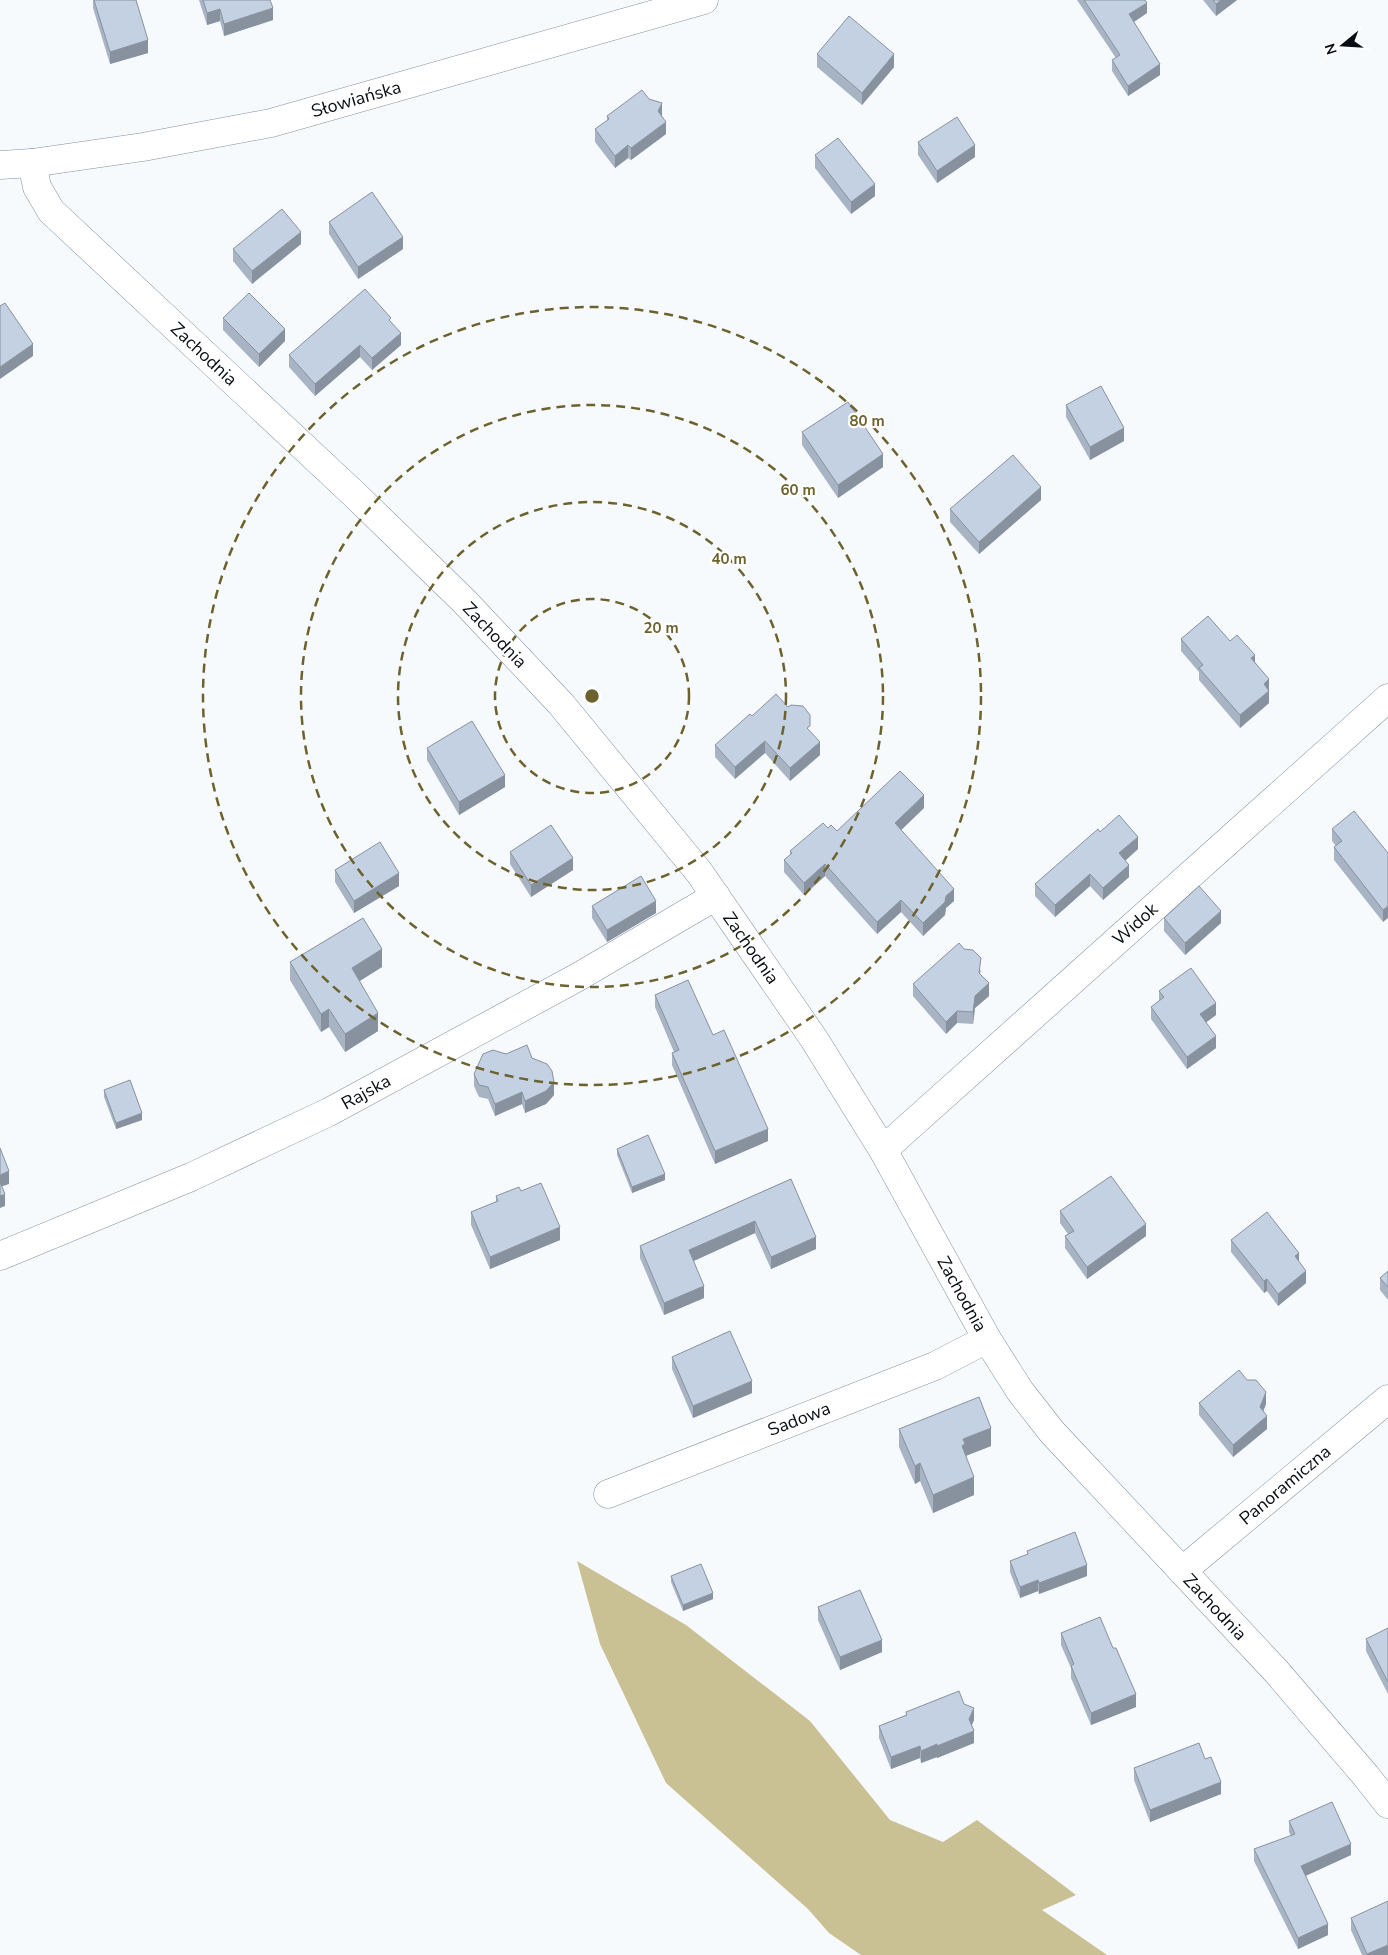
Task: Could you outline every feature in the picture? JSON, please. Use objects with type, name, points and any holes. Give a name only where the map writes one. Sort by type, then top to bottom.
[{"type":"street","name":"Słowiańska","points":[[0,165],[32,163],[143,147],[271,123],[704,0]]},
{"type":"street","name":"Zachodnia","points":[[32,163],[37,187],[51,211],[354,494],[465,602],[561,704],[699,872],[814,1039],[883,1150],[987,1339],[1020,1391],[1052,1432],[1276,1672],[1388,1804]]},
{"type":"street","name":"Widok","points":[[883,1150],[1388,698]]},
{"type":"street","name":"Rajska","points":[[0,1256],[191,1177],[329,1112],[578,977],[716,896]]},
{"type":"street","name":"Sadowa","points":[[608,1494],[936,1366],[987,1339]]},
{"type":"street","name":"Panoramiczna","points":[[1182,1571],[1388,1399]]},
{"type":"shaded area","points":[[577,1561],[686,1625],[810,1721],[890,1820],[943,1842],[977,1820],[1076,1895],[1042,1910],[1107,1955],[861,1955],[829,1933],[808,1909],[666,1783],[600,1644]]},
{"type":"building","points":[[94,0],[136,0],[148,40],[110,52]]},
{"type":"building","points":[[203,0],[270,0],[273,8],[224,24],[220,9],[207,13]]},
{"type":"building","points":[[1084,0],[1145,0],[1147,3],[1129,14],[1160,64],[1128,86],[1112,60],[1120,55]]},
{"type":"building","points":[[1213,0],[1221,0],[1216,4]]},
{"type":"building","points":[[849,16],[894,54],[862,93],[817,54]]},
{"type":"building","points":[[642,90],[649,99],[662,103],[658,111],[666,122],[631,148],[628,145],[615,156],[595,129],[609,119],[607,116]]},
{"type":"building","points":[[957,117],[975,145],[937,171],[918,142]]},
{"type":"building","points":[[838,138],[875,184],[851,202],[815,155]]},
{"type":"building","points":[[372,192],[403,237],[358,267],[329,222]]},
{"type":"building","points":[[282,209],[301,232],[252,271],[233,249]]},
{"type":"building","points":[[365,289],[391,318],[389,320],[401,333],[372,358],[360,345],[315,384],[289,355]]},
{"type":"building","points":[[249,293],[285,329],[259,354],[223,318]]},
{"type":"building","points":[[5,303],[33,344],[0,367],[0,306]]},
{"type":"building","points":[[1101,386],[1124,428],[1090,447],[1066,405]]},
{"type":"building","points":[[848,402],[883,454],[838,485],[802,432]]},
{"type":"building","points":[[1013,455],[1041,487],[979,542],[950,509]]},
{"type":"building","points":[[1208,616],[1230,641],[1237,635],[1255,655],[1251,658],[1269,679],[1264,684],[1269,691],[1240,715],[1199,668],[1203,665],[1181,639]]},
{"type":"building","points":[[776,694],[788,707],[791,705],[803,706],[810,715],[810,726],[807,728],[820,742],[790,768],[765,741],[735,767],[715,745]]},
{"type":"building","points":[[472,721],[505,775],[459,802],[427,748]]},
{"type":"building","points":[[900,771],[924,795],[895,823],[954,889],[946,896],[945,902],[923,923],[901,900],[877,922],[825,864],[804,883],[784,860],[792,853],[790,851],[823,823],[828,828],[831,825],[837,831]]},
{"type":"building","points":[[1354,811],[1388,853],[1388,906],[1383,910],[1334,847],[1342,841],[1332,829]]},
{"type":"building","points":[[1119,815],[1138,837],[1119,853],[1129,865],[1103,888],[1090,874],[1055,905],[1035,884],[1098,829],[1100,832]]},
{"type":"building","points":[[551,825],[573,858],[531,885],[510,852]]},
{"type":"building","points":[[380,842],[399,873],[354,901],[335,870]]},
{"type":"building","points":[[641,876],[656,901],[607,930],[592,906]]},
{"type":"building","points":[[1199,886],[1221,911],[1185,943],[1164,918]]},
{"type":"building","points":[[363,918],[382,949],[352,968],[378,1013],[345,1034],[329,1009],[321,1014],[290,962]]},
{"type":"building","points":[[959,943],[964,949],[973,950],[981,958],[979,973],[989,983],[975,996],[973,1012],[957,1011],[946,1022],[913,984]]},
{"type":"building","points":[[1191,968],[1216,1003],[1200,1014],[1216,1036],[1187,1057],[1151,1007],[1164,997],[1159,991]]},
{"type":"building","points":[[688,980],[713,1035],[724,1030],[768,1129],[715,1151],[672,1053],[679,1050],[655,995]]},
{"type":"building","points":[[527,1045],[532,1058],[547,1064],[552,1071],[554,1082],[546,1091],[525,1101],[522,1092],[495,1104],[488,1087],[479,1085],[474,1074],[483,1054],[493,1050],[506,1054]]},
{"type":"building","points":[[130,1080],[142,1113],[116,1123],[104,1090]]},
{"type":"building","points":[[648,1135],[665,1174],[632,1187],[617,1149]]},
{"type":"building","points":[[0,1148],[9,1171],[0,1175]]},
{"type":"building","points":[[1111,1176],[1146,1224],[1087,1267],[1065,1236],[1074,1231],[1060,1211]]},
{"type":"building","points":[[791,1179],[816,1237],[771,1257],[755,1221],[689,1250],[704,1286],[664,1303],[640,1246]]},
{"type":"building","points":[[0,1182],[5,1194],[0,1196]]},
{"type":"building","points":[[541,1183],[560,1227],[490,1257],[471,1212],[498,1201],[496,1196],[519,1187],[521,1191]]},
{"type":"building","points":[[1267,1212],[1299,1253],[1295,1256],[1306,1271],[1278,1294],[1267,1279],[1264,1281],[1231,1240]]},
{"type":"building","points":[[1388,1271],[1388,1287],[1380,1278]]},
{"type":"building","points":[[730,1331],[752,1381],[693,1406],[672,1357]]},
{"type":"building","points":[[1239,1370],[1247,1380],[1256,1380],[1266,1392],[1260,1407],[1267,1416],[1233,1445],[1199,1403]]},
{"type":"building","points":[[979,1397],[991,1428],[963,1439],[965,1444],[962,1446],[974,1477],[933,1495],[920,1463],[915,1466],[899,1429]]},
{"type":"building","points":[[1075,1532],[1087,1565],[1039,1583],[1038,1580],[1020,1587],[1010,1561],[1028,1554],[1027,1551]]},
{"type":"building","points":[[701,1564],[713,1593],[683,1605],[671,1576]]},
{"type":"building","points":[[860,1590],[882,1640],[840,1657],[818,1607]]},
{"type":"building","points":[[1100,1617],[1136,1694],[1091,1713],[1071,1666],[1074,1664],[1061,1633]]},
{"type":"building","points":[[1388,1628],[1388,1682],[1366,1639]]},
{"type":"building","points":[[959,1691],[964,1704],[974,1708],[969,1719],[974,1731],[937,1746],[937,1744],[921,1751],[920,1746],[891,1757],[879,1726],[907,1715],[906,1712]]},
{"type":"building","points":[[1199,1743],[1205,1759],[1211,1757],[1221,1782],[1150,1810],[1134,1768]]},
{"type":"building","points":[[1332,1802],[1351,1844],[1301,1866],[1328,1924],[1298,1938],[1254,1849],[1295,1834],[1289,1821]]},
{"type":"building","points":[[1388,1901],[1388,1945],[1367,1954],[1351,1918]]}]
